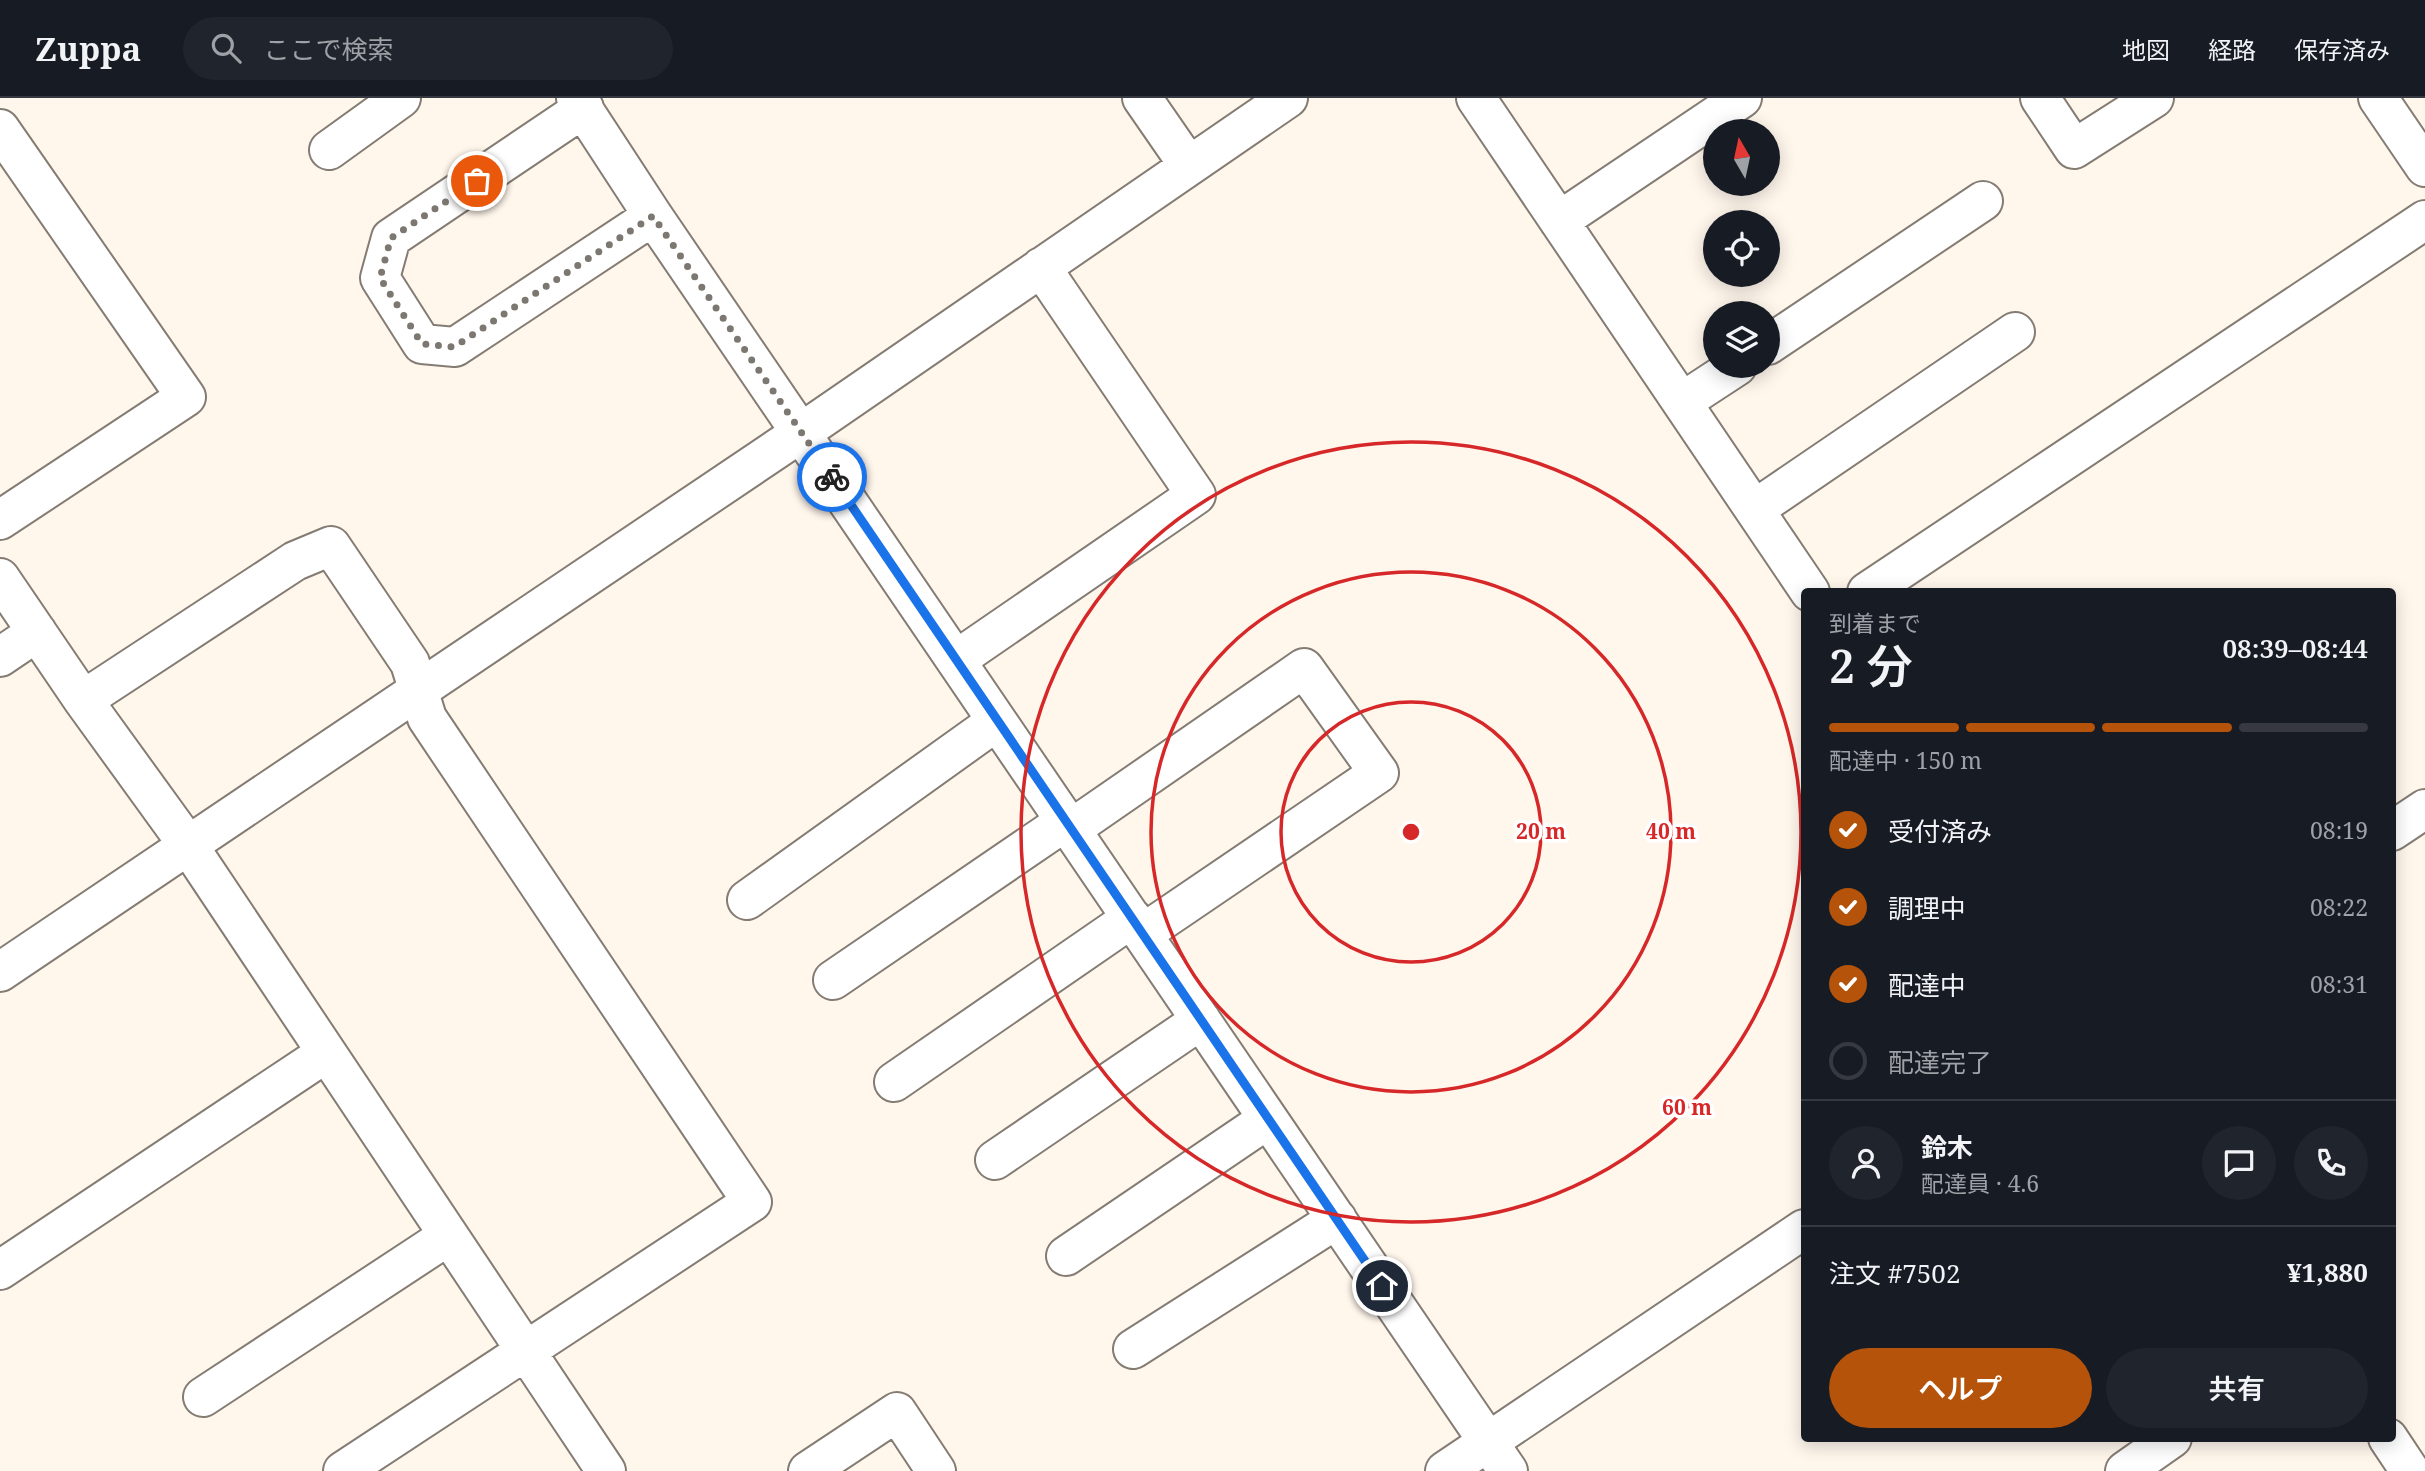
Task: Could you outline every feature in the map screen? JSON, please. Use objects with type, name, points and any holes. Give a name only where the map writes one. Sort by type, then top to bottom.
[{"type":"street","points":[[329,150],[401,98]]},
{"type":"street","points":[[1142,98],[1189,166]]},
{"type":"street","points":[[0,972],[802,432],[1288,98]]},
{"type":"street","points":[[1476,98],[1807,588]]},
{"type":"street","points":[[1559,221],[1742,98]]},
{"type":"street","points":[[2040,98],[2074,149],[2154,98]]},
{"type":"street","points":[[2378,98],[2425,167]]},
{"type":"street","points":[[653,216],[454,347],[422,344],[380,278],[391,238],[583,102],[653,216],[1498,1457]]},
{"type":"street","points":[[0,129],[186,397],[0,520]]},
{"type":"street","points":[[1780,337],[1983,201]]},
{"type":"street","points":[[1873,588],[2425,220]]},
{"type":"street","points":[[956,660],[1196,495],[1041,267]]},
{"type":"street","points":[[1755,509],[2015,332]]},
{"type":"street","points":[[1682,402],[1719,378]]},
{"type":"street","points":[[83,700],[295,561],[331,546],[410,663],[427,718],[752,1202],[344,1471]]},
{"type":"street","points":[[0,578],[83,700],[188,845],[606,1471]]},
{"type":"street","points":[[0,657],[37,632]]},
{"type":"street","points":[[833,980],[1304,668],[1379,773],[894,1082]]},
{"type":"street","points":[[747,900],[997,720]]},
{"type":"street","points":[[2396,828],[2425,809]]},
{"type":"street","points":[[995,1160],[1201,1020]]},
{"type":"street","points":[[0,1270],[326,1053]]},
{"type":"street","points":[[1066,1256],[1268,1119]]},
{"type":"street","points":[[1133,1349],[1337,1219]]},
{"type":"street","points":[[1445,1471],[1498,1457],[1801,1231]]},
{"type":"street","points":[[203,1397],[448,1236]]},
{"type":"street","points":[[808,1471],[897,1412],[936,1471]]},
{"type":"street","points":[[2124,1471],[2166,1442]]},
{"type":"street","points":[[2391,1442],[2410,1471]]},
{"type":"way so far","points":[[477,181],[391,238],[380,278],[422,344],[454,347],[653,216],[832,477]]},
{"type":"route","points":[[832,477],[1382,1286]]}]
